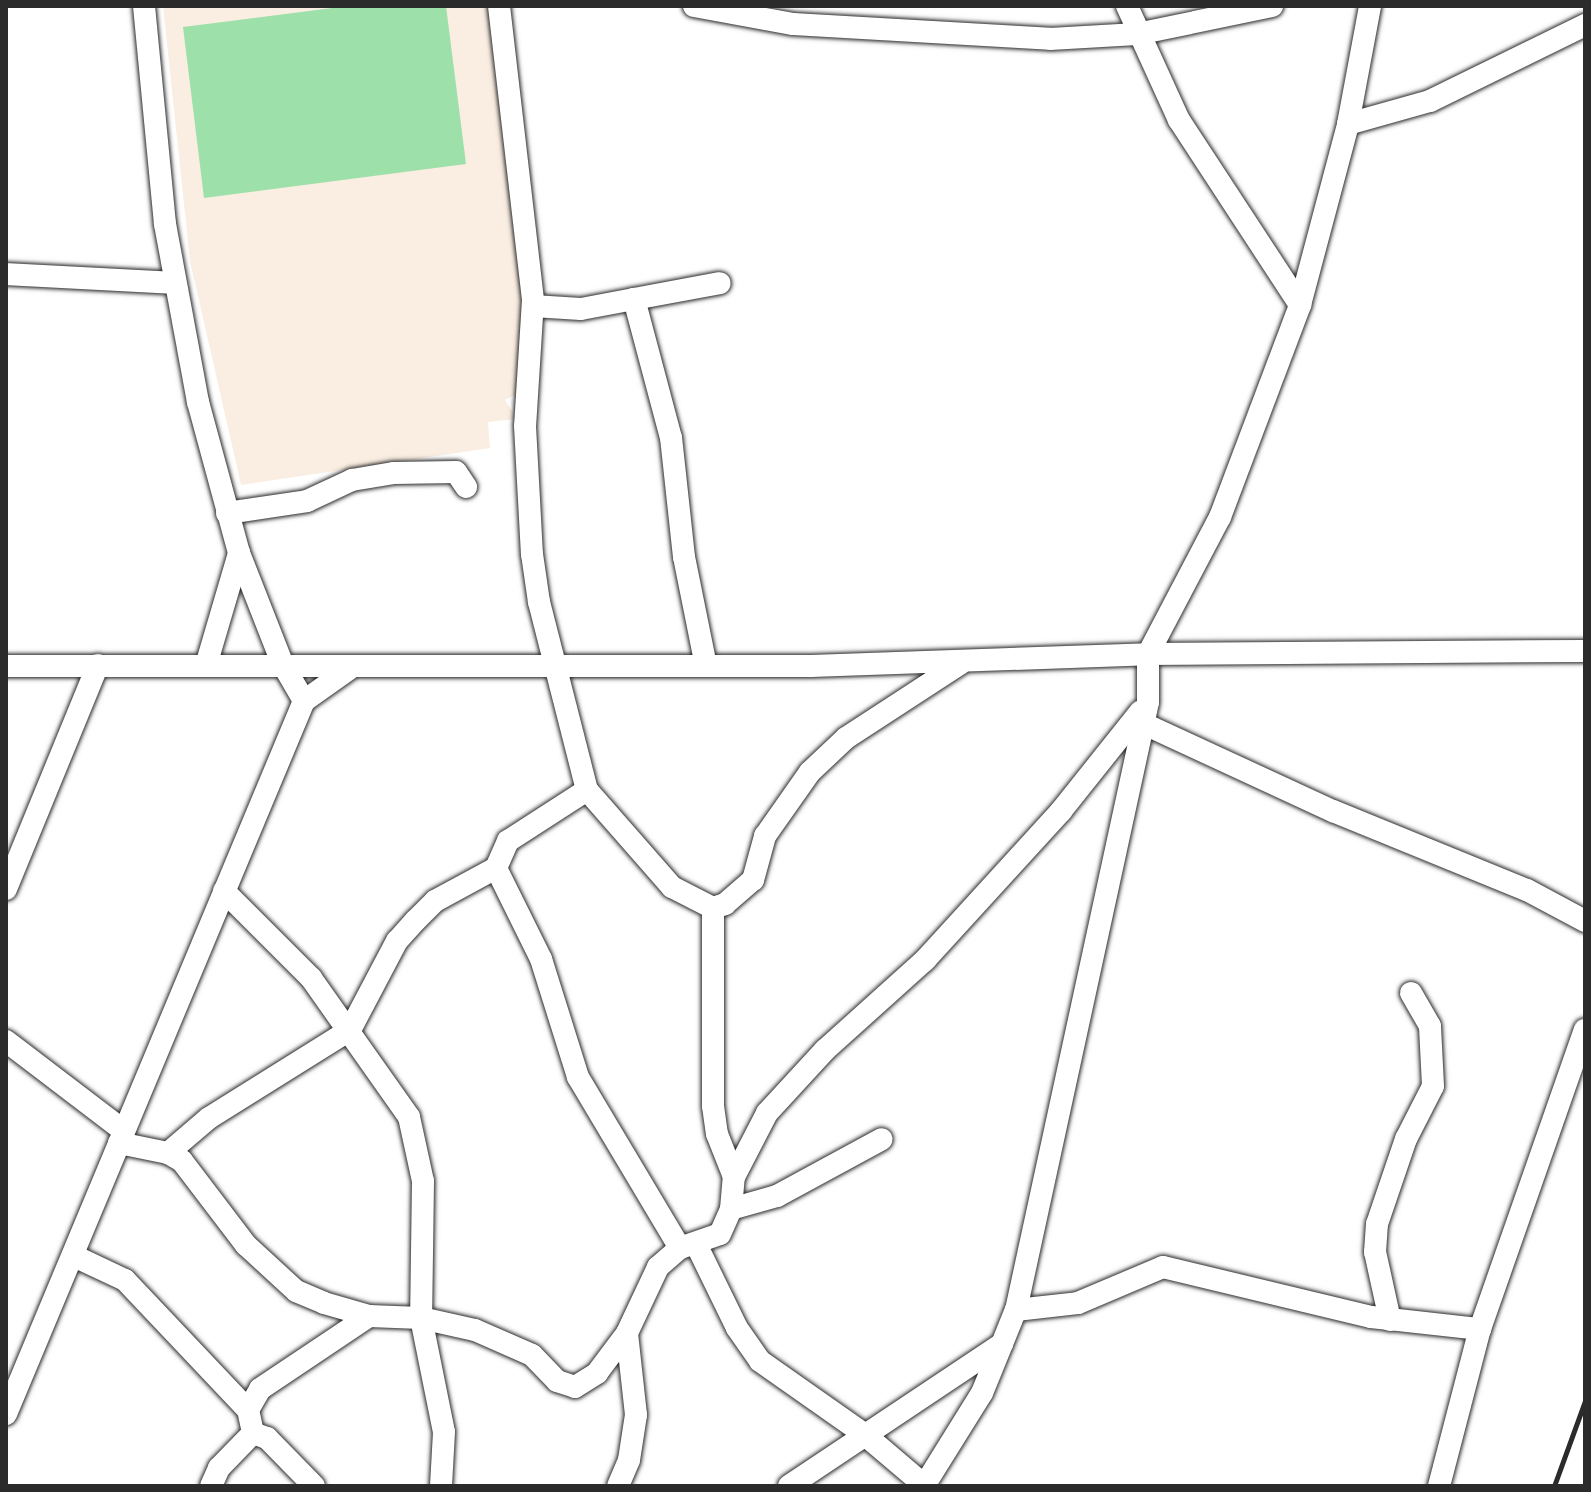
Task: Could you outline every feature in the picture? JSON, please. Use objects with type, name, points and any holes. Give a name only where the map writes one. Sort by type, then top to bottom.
[{"type":"street","points":[[144,6],[175,283],[227,513],[239,553],[282,663],[304,701]]},
{"type":"street","points":[[499,6],[533,306],[525,426],[532,554],[556,664],[587,790],[672,887],[713,908]]},
{"type":"street","points":[[694,6],[793,24],[1050,39],[1137,34],[1272,6]]},
{"type":"street","points":[[1127,6],[1137,34],[1218,187],[1300,305]]},
{"type":"street","points":[[496,868],[541,959],[578,1077],[737,1328],[760,1361],[864,1434],[924,1486],[982,1393],[1016,1310],[1144,712],[1148,654],[1220,517],[1300,305],[1348,124],[1370,6]]},
{"type":"street","points":[[1348,124],[1430,101],[1585,25]]},
{"type":"street","points":[[6,274],[175,283]]},
{"type":"street","points":[[533,306],[581,309],[720,283]]},
{"type":"street","points":[[634,299],[671,438],[684,557],[706,666]]},
{"type":"street","points":[[227,513],[307,501],[352,480],[394,473],[456,472],[466,487]]},
{"type":"street","points":[[207,662],[239,553]]},
{"type":"street","points":[[6,666],[207,662],[282,663],[349,669],[556,664],[706,666],[961,663],[1148,654],[1585,651]]},
{"type":"street","points":[[713,908],[741,895],[753,880],[774,819],[827,755],[961,663]]},
{"type":"street","points":[[6,889],[98,665]]},
{"type":"street","points":[[6,1414],[304,701],[349,669]]},
{"type":"street","points":[[1144,712],[1306,799],[1527,890],[1585,921]]},
{"type":"street","points":[[6,1041],[122,1137],[168,1153],[197,1178],[246,1245],[296,1291],[369,1316],[421,1318],[502,1339],[532,1355],[557,1381],[575,1387],[597,1373],[627,1333],[658,1267],[688,1247],[720,1234],[731,1209],[734,1177],[767,1113],[825,1050],[935,950],[1061,811],[1144,712]]},
{"type":"street","points":[[168,1153],[241,1096],[350,1030],[397,941],[435,901],[496,868],[508,841],[587,790]]},
{"type":"street","points":[[224,891],[278,941],[350,1030],[395,1091],[420,1149],[421,1318],[444,1432],[441,1486]]},
{"type":"street","points":[[713,908],[713,1106],[717,1134],[734,1177]]},
{"type":"street","points":[[1390,1320],[1375,1252],[1377,1224],[1401,1153],[1433,1086],[1430,1026],[1411,993]]},
{"type":"street","points":[[1439,1486],[1480,1329],[1585,1030]]},
{"type":"street","points":[[731,1209],[777,1196],[882,1139]]},
{"type":"street","points":[[74,1256],[125,1280],[248,1410],[253,1433]]},
{"type":"street","points":[[1016,1310],[1078,1303],[1163,1267],[1390,1320],[1480,1329]]},
{"type":"street","points":[[248,1410],[274,1378],[369,1316]]},
{"type":"street","points":[[618,1486],[629,1460],[636,1415],[627,1333]]},
{"type":"street","points":[[789,1486],[1002,1344]]},
{"type":"street","points":[[211,1486],[219,1468],[253,1433]]},
{"type":"street","points":[[253,1433],[267,1438],[314,1486]]},
{"type":"shaded area","points":[[163,6],[500,6],[533,306],[527,389],[505,400],[517,419],[488,422],[490,448],[241,485],[190,261]]},
{"type":"green space","points":[[348,6],[446,6],[466,164],[204,198],[183,27]]},
{"type":"railway","points":[[1554,1486],[1585,1401]]}]
